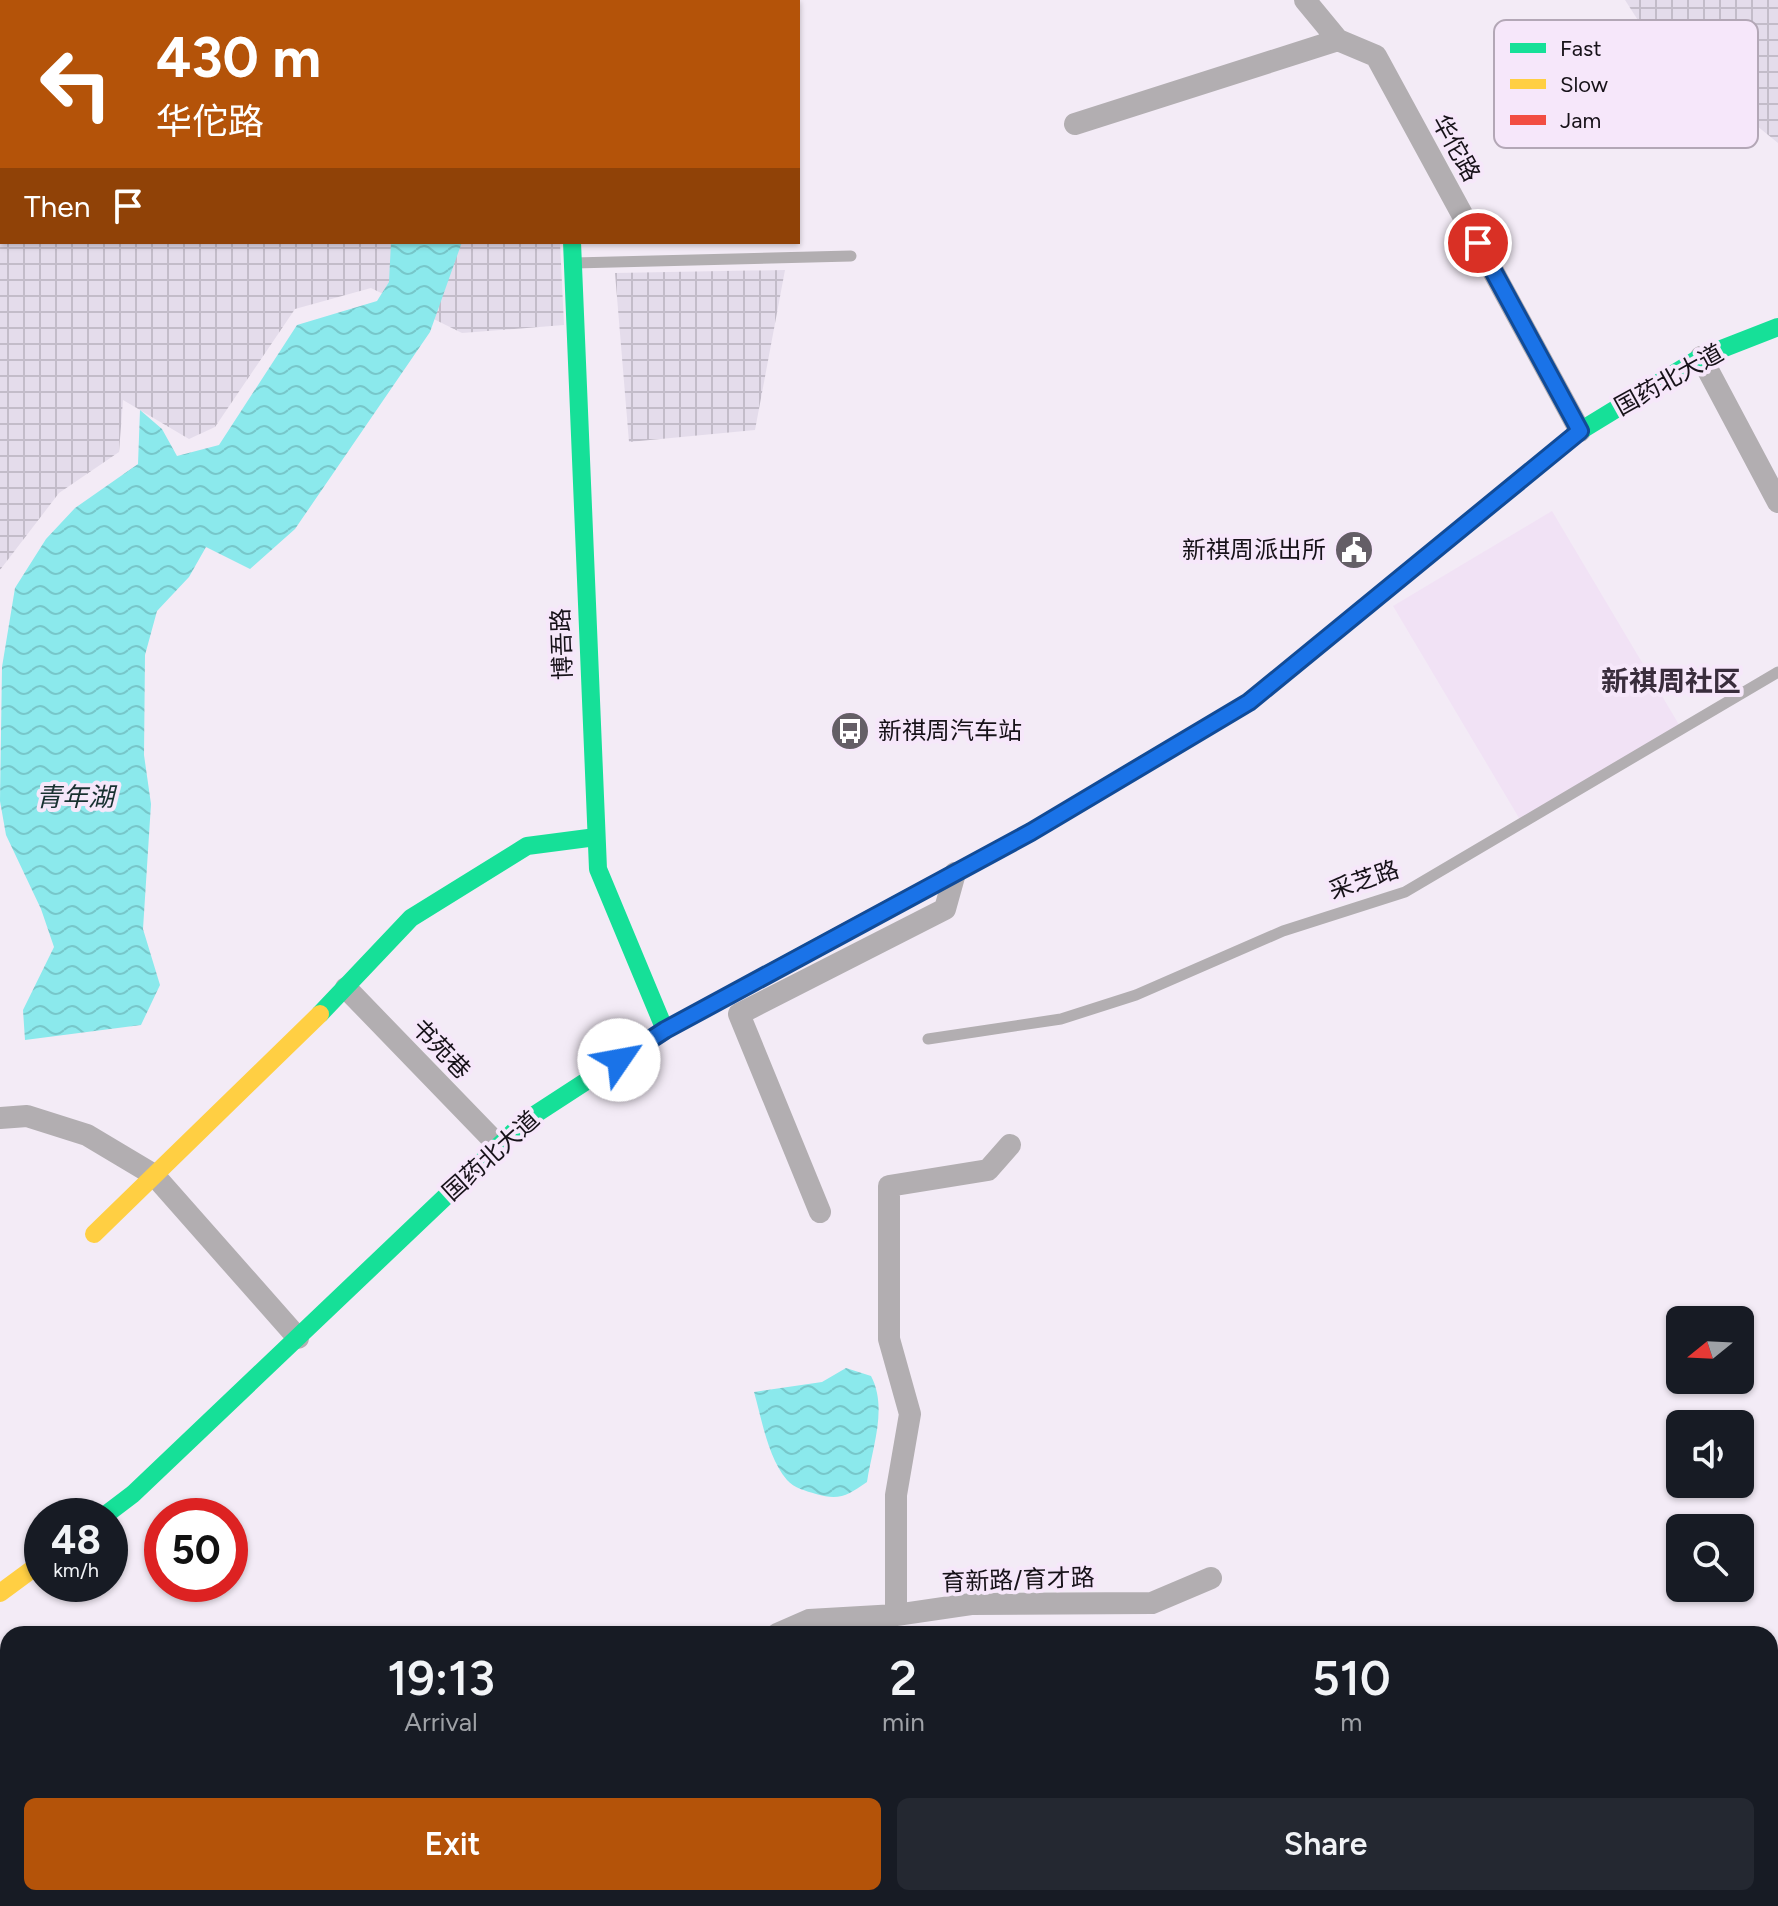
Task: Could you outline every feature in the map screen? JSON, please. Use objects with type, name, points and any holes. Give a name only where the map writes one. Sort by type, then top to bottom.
[{"type":"main road","name":"博吾路","points":[[572,244],[598,869],[665,1030]]},
{"type":"main road","name":"国药北大道","points":[[128,1498],[525,1121],[665,1030],[1031,832],[1249,702],[1580,431],[1701,357],[1778,327]]},
{"type":"main road","points":[[94,1234],[346,988],[411,918],[527,846],[596,837]]},
{"type":"main road","points":[[0,1593],[24,1575]]},
{"type":"street","name":"华佗路","points":[[1305,0],[1338,40],[1376,56],[1580,431]]},
{"type":"street","points":[[1075,124],[1338,40]]},
{"type":"street","points":[[1701,357],[1778,502]]},
{"type":"street","points":[[820,1212],[739,1014],[945,909],[955,873]]},
{"type":"street","name":"书苑巷","points":[[346,988],[499,1146]]},
{"type":"street","points":[[0,1118],[27,1116],[87,1135],[154,1175],[298,1338]]},
{"type":"street","points":[[896,1615],[896,1495],[910,1414],[889,1339],[889,1186],[988,1170],[1010,1145]]},
{"type":"street","name":"育新路/育才路","points":[[795,1626],[809,1620],[896,1615],[971,1604],[1152,1603],[1211,1578]]},
{"type":"lane","points":[[573,263],[851,256]]},
{"type":"lane","name":"采芝路","points":[[928,1039],[1061,1019],[1136,995],[1283,931],[1405,892],[1778,672]]},
{"type":"shaded area","points":[[1625,0],[1778,0],[1778,143],[1758,127],[1758,20],[1638,20]]},
{"type":"shaded area","points":[[0,244],[560,244],[564,325],[462,333],[371,288],[295,309],[215,427],[189,439],[123,400],[119,452],[59,493],[0,570]]},
{"type":"shaded area","points":[[785,270],[755,430],[629,442],[615,273]]},
{"type":"shaded area","points":[[1552,511],[1681,728],[1522,823],[1393,606]]},
{"type":"water","name":"青年湖","points":[[391,244],[461,244],[430,332],[295,529],[250,569],[206,547],[189,577],[157,611],[145,655],[144,755],[151,804],[143,929],[160,985],[141,1025],[25,1040],[23,1010],[54,947],[41,909],[6,835],[0,801],[2,667],[15,588],[46,539],[75,508],[138,464],[140,410],[162,429],[177,456],[219,445],[297,325],[377,301],[389,282]]},
{"type":"water","points":[[846,1368],[871,1376],[876,1388],[879,1415],[875,1442],[867,1482],[843,1496],[824,1496],[793,1485],[780,1471],[766,1438],[754,1392],[822,1382]]},
{"type":"traffic: fast","points":[[572,244],[598,869],[665,1030]]},
{"type":"traffic: fast","points":[[1146,763],[1249,702],[1580,431],[1701,357],[1778,327]]},
{"type":"traffic: fast","points":[[320,1014],[411,918],[527,846],[596,837]]},
{"type":"traffic: fast","points":[[128,1498],[525,1121],[665,1030],[838,936]]},
{"type":"traffic: slow","points":[[94,1234],[320,1014]]},
{"type":"traffic: slow","points":[[0,1593],[24,1575]]},
{"type":"traffic: jam","points":[[838,936],[1031,832],[1146,763]]},
{"type":"place","name":"新祺周派出所","points":[[1354,550]]},
{"type":"place","name":"新祺周汽车站","points":[[850,731]]},
{"type":"district","name":"新祺周社区","points":[[1671,681]]},
{"type":"route","points":[[619,1060],[665,1030],[1031,832],[1249,702],[1580,431],[1478,243]]}]
